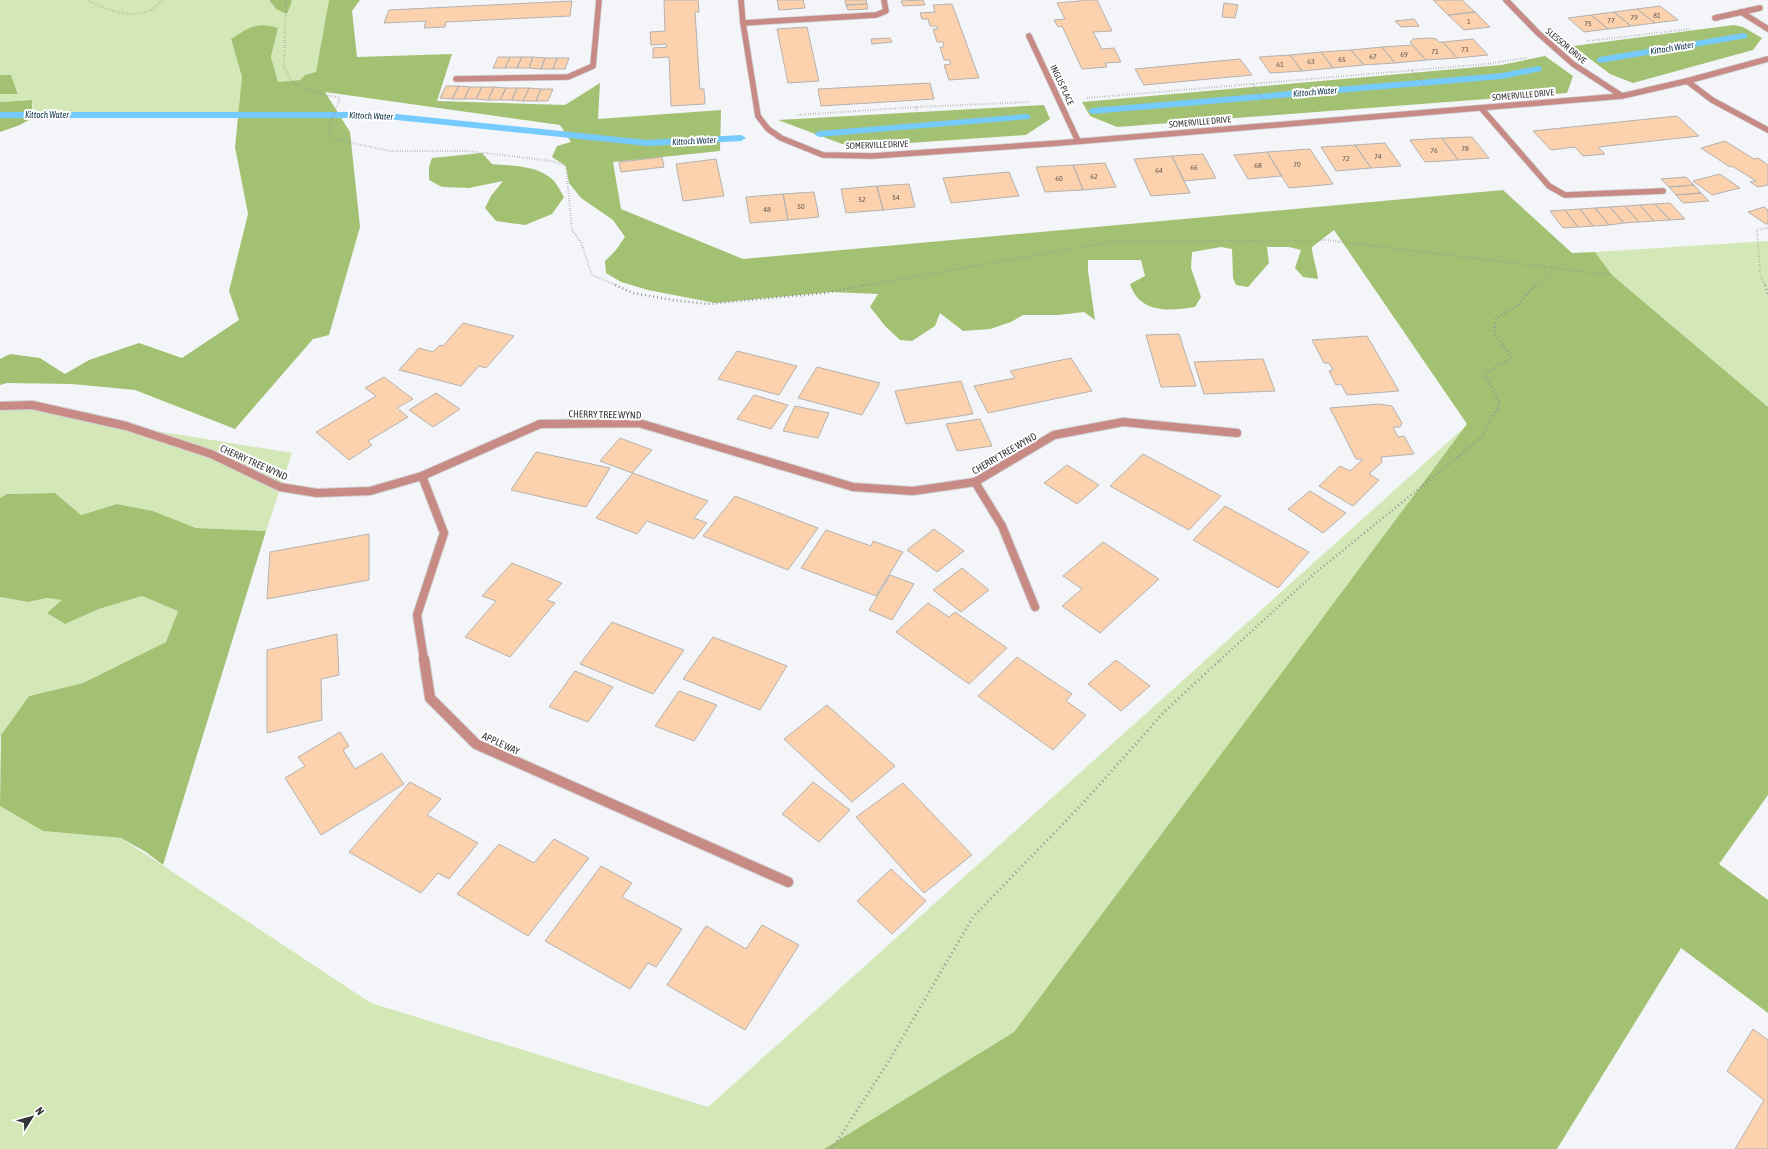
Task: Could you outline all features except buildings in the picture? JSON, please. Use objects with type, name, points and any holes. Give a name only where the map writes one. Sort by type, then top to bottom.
[{"type":"street","points":[[456,79],[568,77],[589,69],[594,66],[599,0]]},
{"type":"street","name":"SOMERVILLE DRIVE","points":[[741,0],[742,23],[752,86],[760,118],[768,129],[781,138],[823,155],[872,156],[1078,141],[1622,96],[1687,81],[1768,59]]},
{"type":"street","points":[[742,23],[876,15],[886,11],[884,0]]},
{"type":"street","name":"SLESSOR DRIVE","points":[[1506,0],[1573,64],[1622,96]]},
{"type":"street","points":[[1715,18],[1760,8]]},
{"type":"street","points":[[1740,12],[1768,29]]},
{"type":"street","name":"INGLIS PLACE","points":[[1030,36],[1078,141]]},
{"type":"street","points":[[1687,81],[1712,100],[1768,130]]},
{"type":"street","points":[[1481,108],[1549,186],[1565,195],[1663,190]]},
{"type":"street","name":"CHERRY TREE WYND","points":[[0,406],[32,405],[126,426],[211,454],[280,487],[316,493],[370,491],[422,476],[540,424],[639,423],[853,487],[914,491],[975,482],[1054,435],[1122,422],[1237,433]]},
{"type":"street","name":"APPLE WAY","points":[[422,476],[444,533],[417,615],[430,698],[476,744],[788,882]]},
{"type":"street","points":[[975,482],[1002,526],[1035,607]]},
{"type":"path","points":[[87,0],[97,5],[120,12],[140,13],[151,10],[163,0]]},
{"type":"path","points":[[286,0],[284,68],[294,83],[319,93],[340,98],[328,130],[333,139],[390,151],[468,151],[552,161],[566,166],[572,230],[581,242],[592,276],[633,293],[672,300],[708,304],[824,293],[1110,242],[1326,240],[1612,275]]},
{"type":"path","points":[[760,118],[916,107],[1059,100],[1486,64],[1523,59],[1558,50],[1573,43],[1704,27],[1715,18]]},
{"type":"path","points":[[1768,228],[1757,230],[1760,274],[1768,294]]},
{"type":"path","points":[[832,1149],[887,1064],[973,916],[1084,801],[1164,712],[1314,574],[1481,438],[1500,402],[1484,374],[1512,358],[1494,333],[1496,318],[1518,305],[1532,288],[1555,268]]},
{"type":"green space","points":[[0,0],[269,0],[276,9],[292,2],[291,0],[329,0],[316,73],[305,75],[300,80],[278,82],[271,57],[278,28],[231,39],[242,77],[239,115],[33,114],[32,100],[0,102],[0,94],[18,93],[11,75],[0,75]]},
{"type":"green space","points":[[269,0],[292,1],[287,14],[276,9]]},
{"type":"green space","points":[[329,0],[360,0],[352,11],[357,57],[452,54],[437,101],[565,105],[600,83],[598,119],[721,110],[720,151],[613,162],[621,209],[743,259],[1503,190],[1572,253],[1595,252],[1612,275],[1768,407],[1768,795],[1719,864],[1768,900],[1768,1013],[1681,948],[1557,1149],[824,1149],[1014,1032],[1467,424],[1334,230],[1312,247],[1318,279],[1303,277],[1295,268],[1301,250],[1289,247],[1267,247],[1269,263],[1248,287],[1236,285],[1233,278],[1232,249],[1221,247],[1192,252],[1191,268],[1201,297],[1195,307],[1166,309],[1148,306],[1135,294],[1130,284],[1145,276],[1141,260],[1088,260],[1088,271],[1095,320],[1084,312],[1058,315],[1023,315],[1011,322],[990,329],[963,331],[940,313],[935,326],[912,341],[900,340],[886,327],[870,307],[878,294],[831,292],[715,303],[648,290],[621,282],[606,273],[605,261],[616,250],[625,237],[613,220],[581,198],[569,183],[566,166],[552,157],[557,146],[571,142],[560,125],[325,92],[350,132],[360,227],[329,335],[313,339],[235,429],[135,390],[72,384],[7,383],[0,385],[0,359],[10,354],[40,358],[65,374],[89,360],[139,343],[182,358],[239,320],[229,291],[248,214],[235,147],[242,77],[231,39],[253,27],[264,25],[278,28],[271,57],[278,82],[300,80],[305,75],[316,72]]},
{"type":"green space","points":[[1734,25],[1743,27],[1762,38],[1753,50],[1633,83],[1610,74],[1573,46]]},
{"type":"green space","points":[[1545,56],[1573,76],[1567,93],[1117,127],[1090,116],[1082,102],[1501,65]]},
{"type":"green space","points":[[0,75],[11,75],[18,94],[0,94]]},
{"type":"green space","points":[[32,100],[32,118],[20,125],[0,132],[0,102]]},
{"type":"green space","points":[[1044,105],[1050,119],[1026,135],[880,145],[842,144],[778,120]]},
{"type":"green space","points":[[482,153],[492,164],[525,167],[541,172],[554,181],[564,197],[552,214],[525,225],[496,221],[485,208],[491,196],[503,181],[469,188],[442,187],[429,180],[429,167],[432,158]]},
{"type":"green space","points":[[1768,241],[1768,407],[1612,275],[1595,252]]},
{"type":"green space","points":[[33,405],[126,426],[292,453],[266,531],[196,528],[153,511],[117,504],[81,515],[55,493],[7,494],[0,498],[0,406]]},
{"type":"green space","points":[[1467,425],[1014,1032],[824,1149],[0,1149],[0,806],[43,831],[121,838],[371,1003],[708,1107]]},
{"type":"green space","points":[[55,493],[81,515],[117,504],[153,511],[196,528],[266,531],[163,865],[146,852],[121,838],[43,831],[0,806],[1,735],[29,696],[83,683],[166,642],[178,611],[142,596],[99,609],[65,624],[47,613],[62,600],[47,598],[28,602],[0,597],[0,498],[7,494]]},
{"type":"green space","points":[[142,596],[178,611],[166,642],[83,683],[29,696],[1,735],[0,742],[0,597],[28,602],[47,598],[63,600],[65,624],[99,609]]},
{"type":"waterway","name":"Kittoch Water","points":[[1600,60],[1744,36]]},
{"type":"waterway","name":"Kittoch Water","points":[[1092,111],[1502,76],[1538,69]]},
{"type":"waterway","name":"Kittoch Water","points":[[0,115],[377,115],[647,143],[741,138]]},
{"type":"waterway","name":"Kittoch Water","points":[[819,134],[1026,117]]}]
